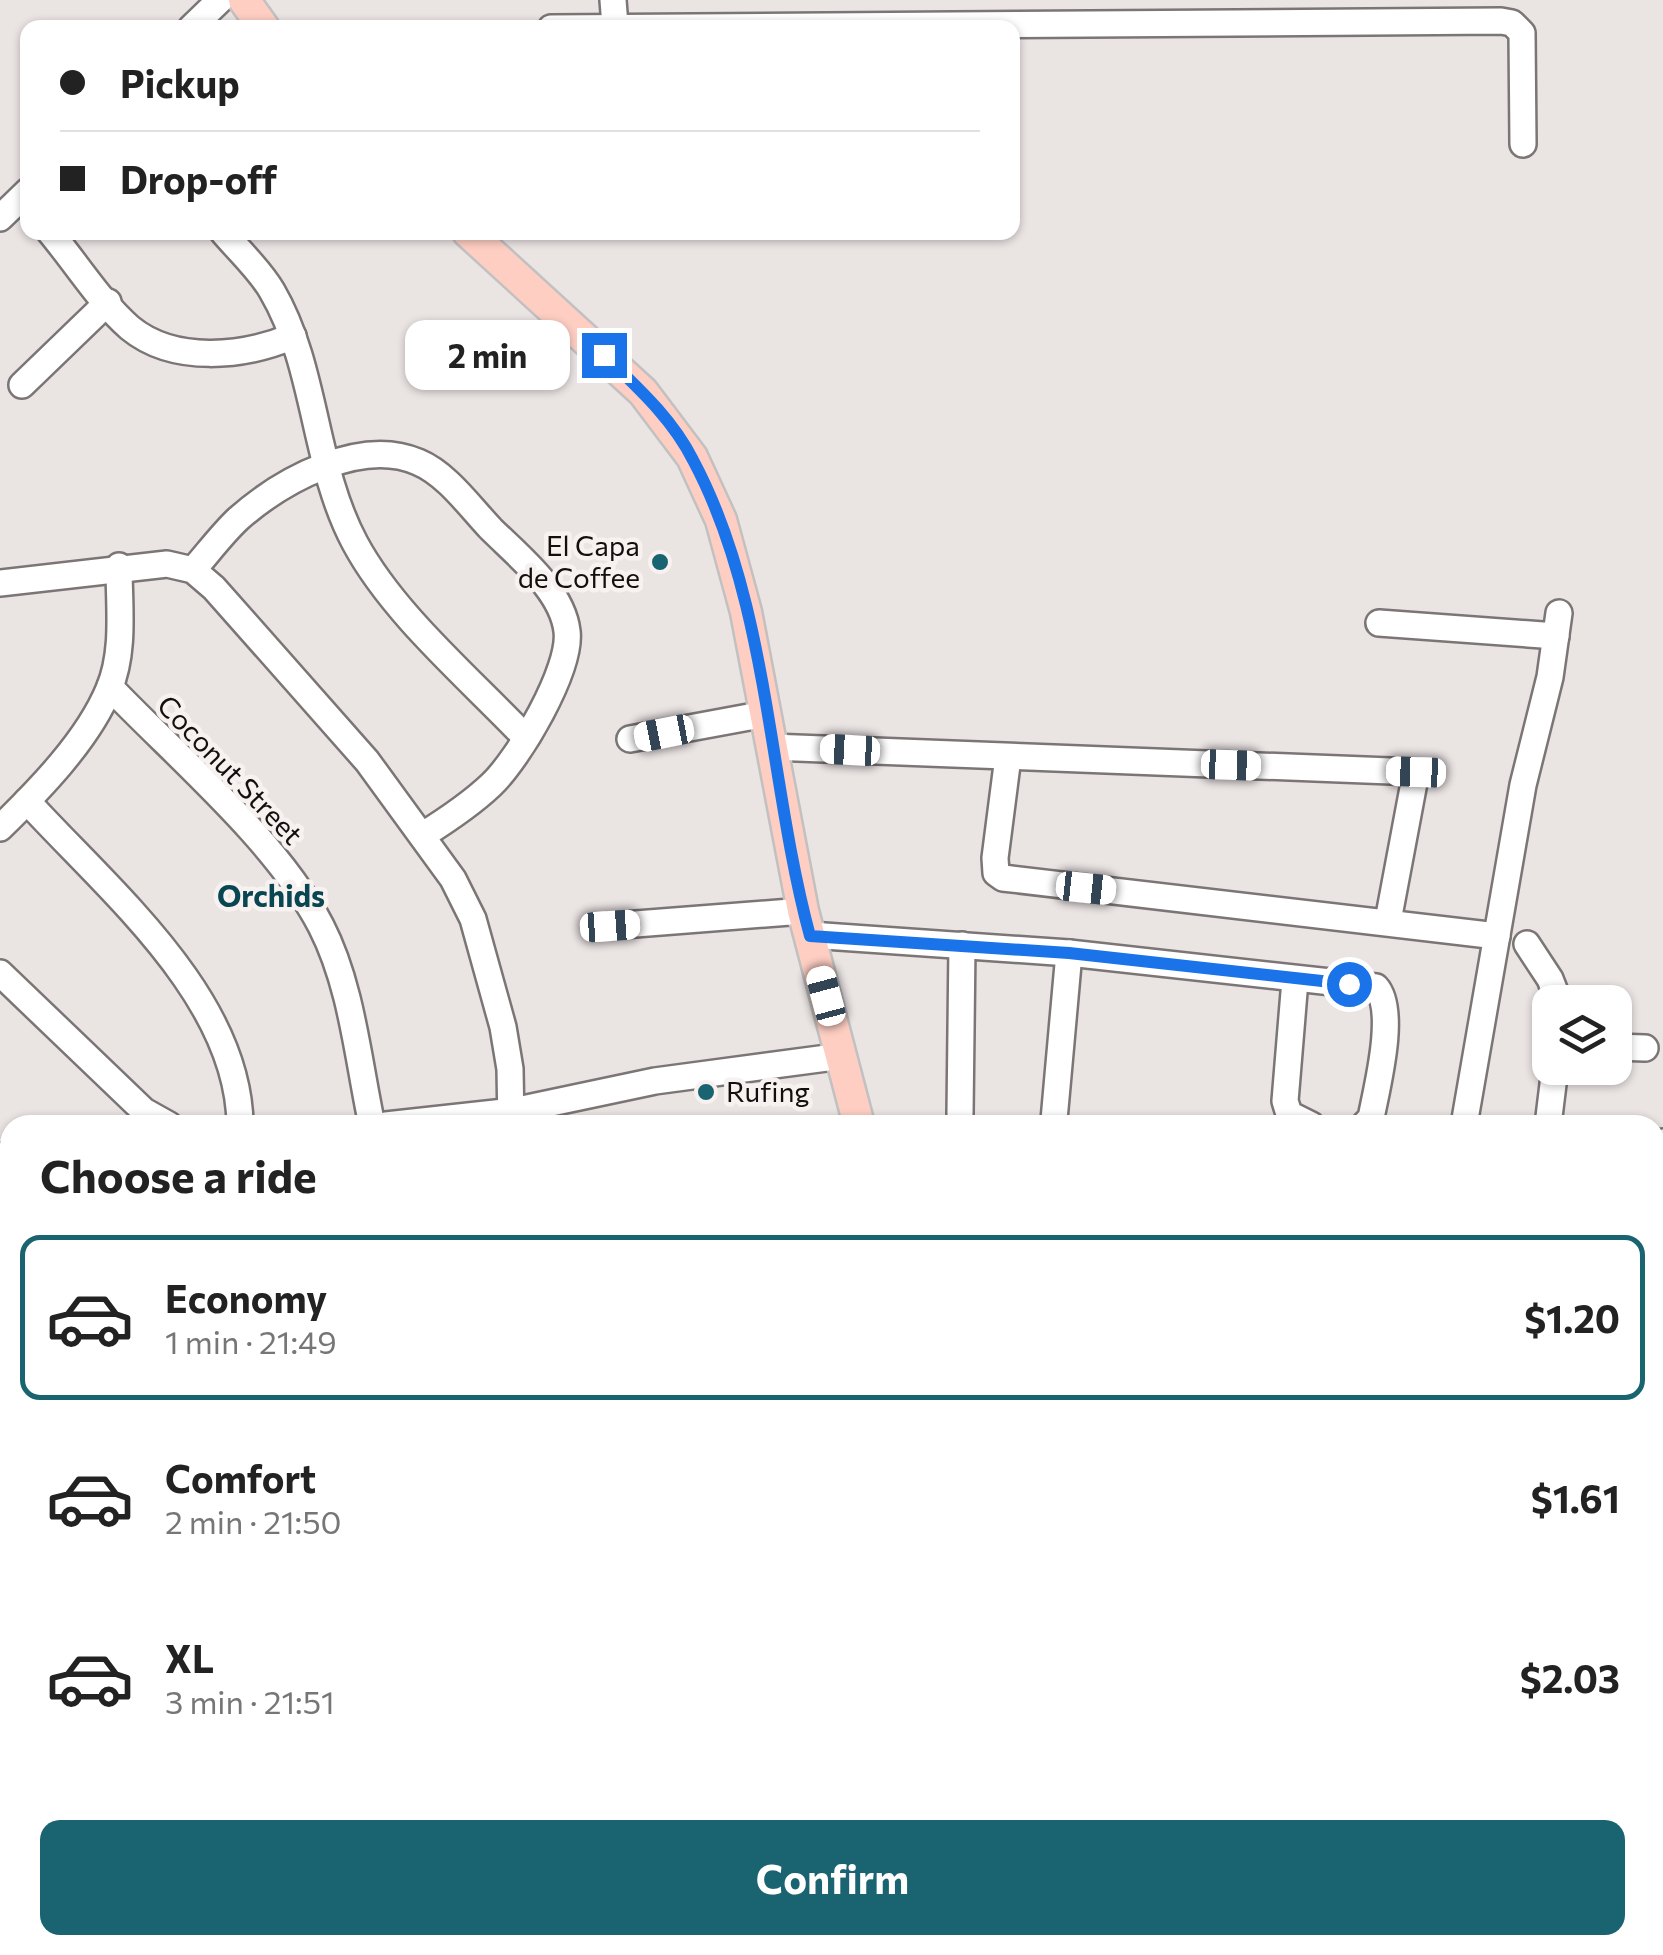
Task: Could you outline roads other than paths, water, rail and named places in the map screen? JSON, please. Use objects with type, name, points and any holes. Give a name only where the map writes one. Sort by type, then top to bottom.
[{"type":"main road","points":[[477,240],[642,392],[692,458],[721,520],[736,570],[806,923],[857,1115]]},
{"type":"street","points":[[199,20],[220,0]]},
{"type":"street","points":[[584,20],[614,13],[1502,11],[1522,34],[1523,144]]},
{"type":"street","points":[[0,218],[20,202]]},
{"type":"street","points":[[57,240],[130,328],[158,344],[193,352],[249,350],[293,336]]},
{"type":"street","points":[[230,240],[271,288],[293,336],[328,466],[354,542],[382,585],[525,737]]},
{"type":"street","points":[[22,385],[108,302]]},
{"type":"street","points":[[193,570],[238,520],[267,497],[328,466],[367,452],[420,462],[441,478],[541,579],[567,631],[564,661],[510,764],[491,785],[423,835]]},
{"type":"street","points":[[0,583],[120,566],[167,564],[193,570],[367,761],[453,879],[486,960],[503,1027],[512,1115]]},
{"type":"street","points":[[0,828],[27,801],[92,720],[110,687],[120,642],[120,566]]},
{"type":"street","points":[[1379,623],[1557,624],[1523,785],[1466,1115]]},
{"type":"street","name":"Coconut Street","points":[[110,687],[279,863],[304,897],[335,962],[370,1115]]},
{"type":"street","points":[[630,739],[765,714]]},
{"type":"street","points":[[771,747],[1416,772],[1388,921]]},
{"type":"street","points":[[1008,757],[995,858],[999,876],[1497,936]]},
{"type":"street","points":[[27,801],[174,962],[200,999],[236,1085],[239,1115]]},
{"type":"street","points":[[610,926],[806,923],[962,945],[1376,987],[1383,994],[1384,1031],[1372,1115]]},
{"type":"street","points":[[1527,944],[1553,985]]},
{"type":"street","points":[[960,1114],[962,945]]},
{"type":"street","points":[[1054,1115],[1069,953]]},
{"type":"street","points":[[0,973],[151,1115]]},
{"type":"street","points":[[1291,1115],[1285,1102],[1295,980]]},
{"type":"street","points":[[1632,1048],[1645,1048]]},
{"type":"street","points":[[524,1115],[655,1081],[842,1056]]},
{"type":"street","points":[[1549,1115],[1553,1085]]},
{"type":"place","name":"El Capa de Coffee","points":[[660,562]]},
{"type":"place","name":"Rufing","points":[[706,1092]]},
{"type":"district","name":"Orchids","points":[[271,897]]}]
